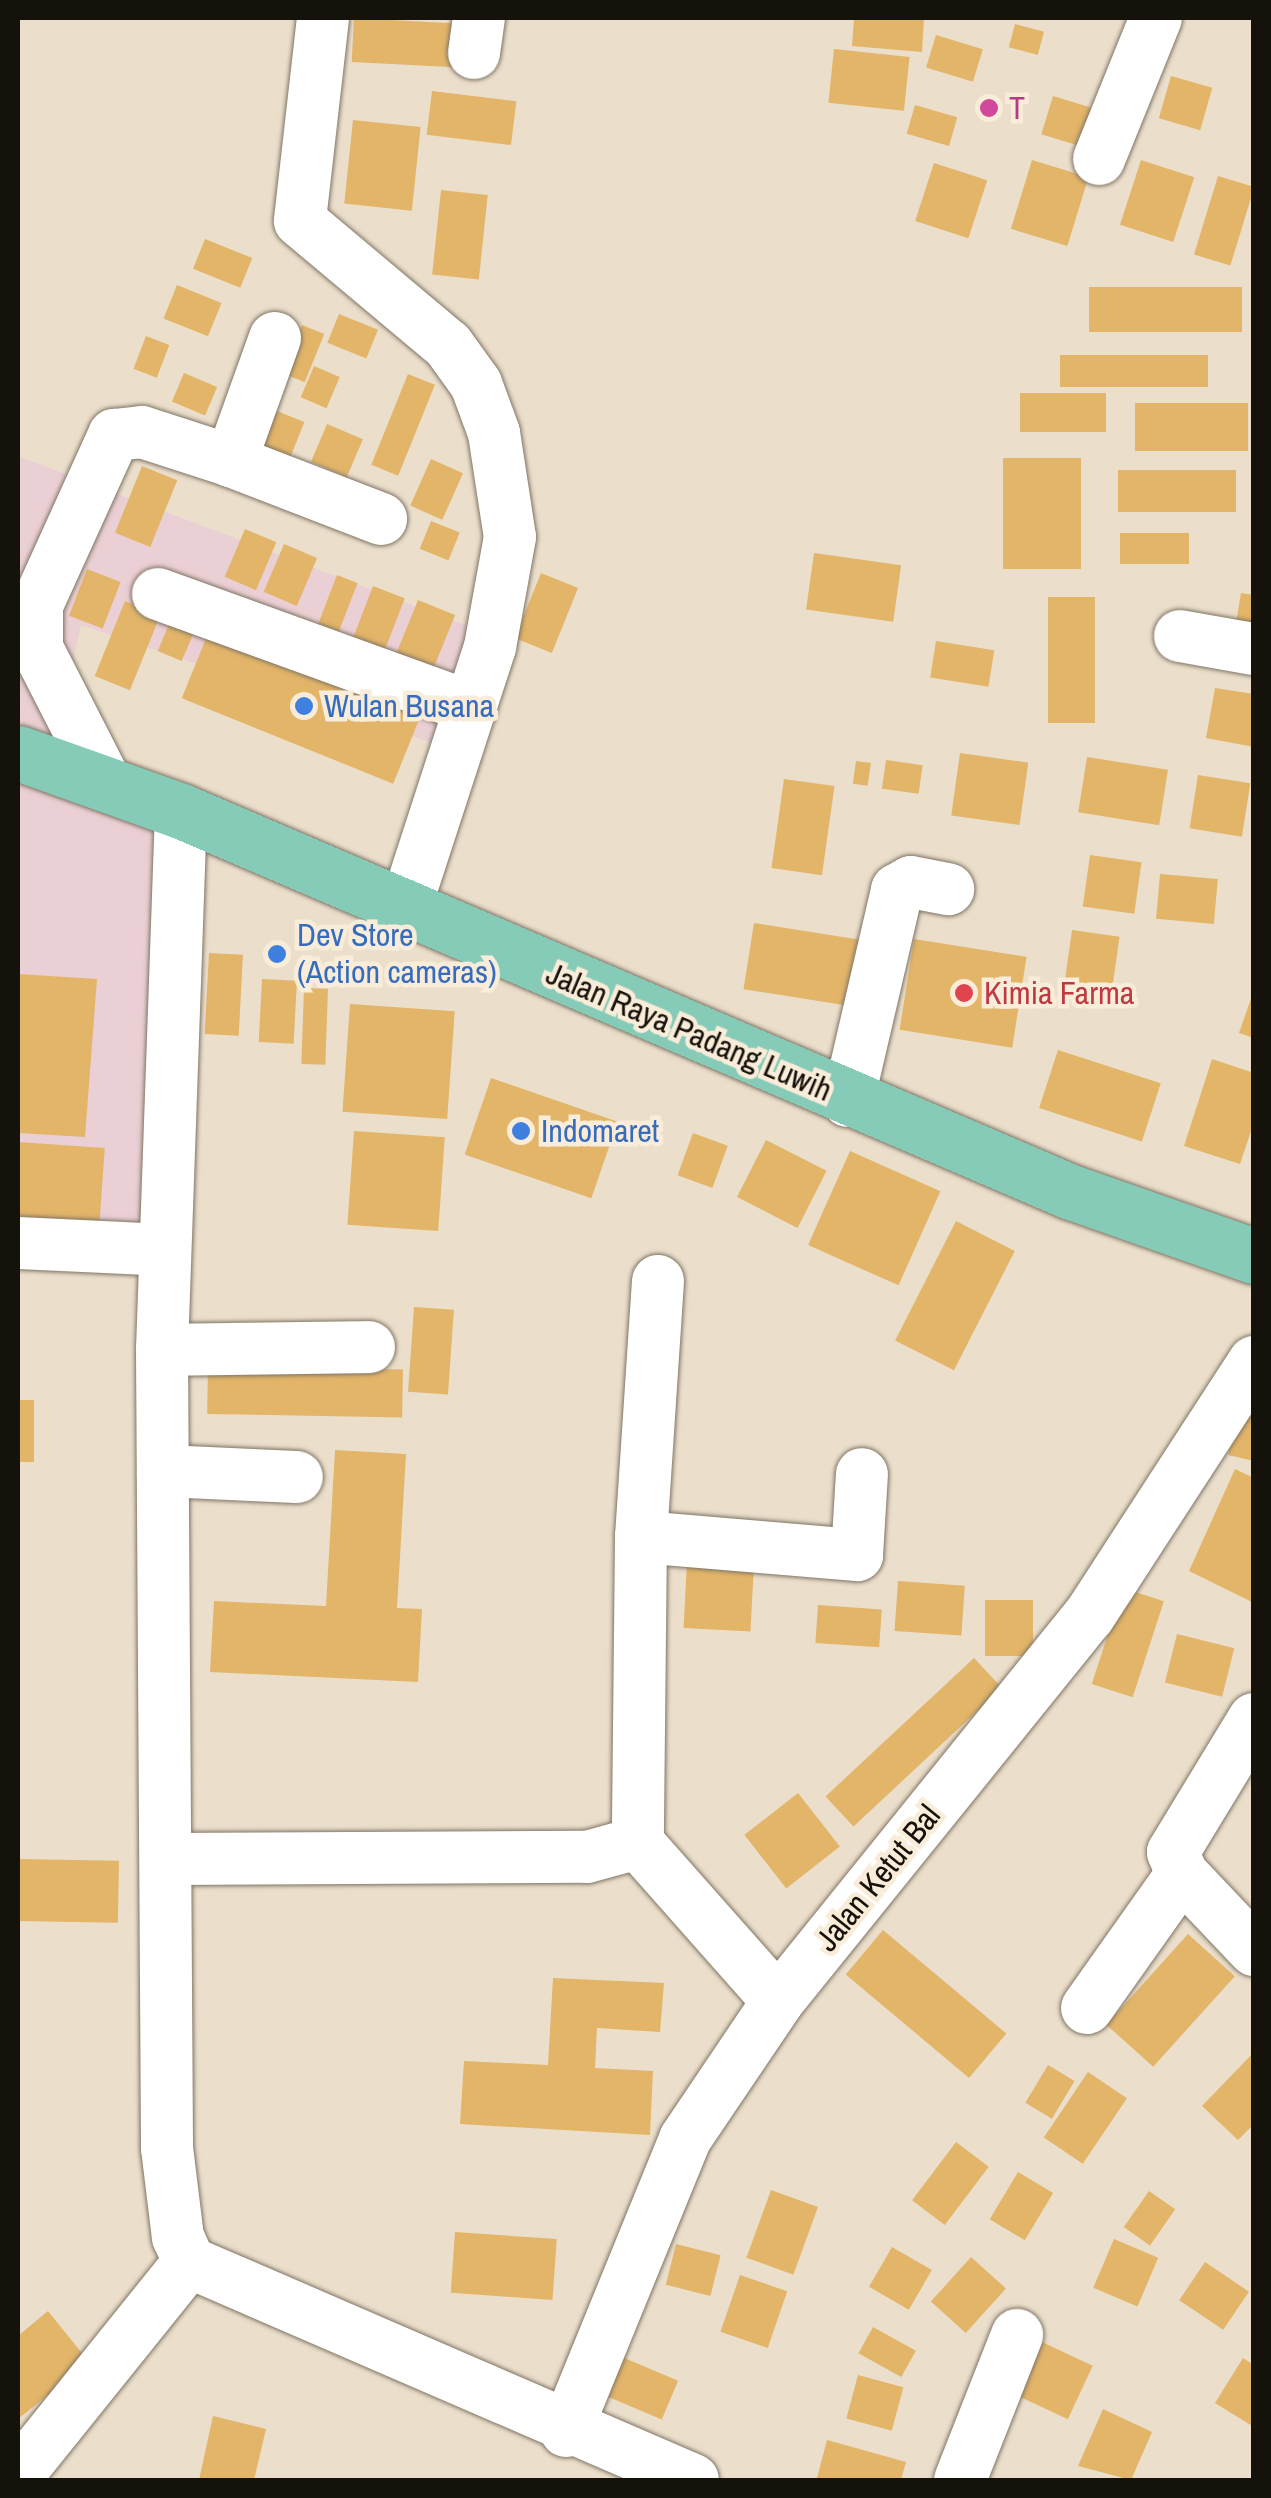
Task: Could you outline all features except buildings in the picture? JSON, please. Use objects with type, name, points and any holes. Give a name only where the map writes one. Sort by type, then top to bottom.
[{"type":"main road","name":"Jalan Raya Padang Luwih","points":[[18,752],[182,811],[848,1101],[1254,1256]]},
{"type":"street","points":[[323,18],[300,221],[448,344],[476,384],[494,433],[509,568],[471,708],[405,909]]},
{"type":"street","points":[[1099,159],[1156,18]]},
{"type":"street","points":[[231,461],[275,338]]},
{"type":"street","points":[[107,785],[37,648],[37,605],[114,436],[142,432],[231,461],[381,519]]},
{"type":"street","points":[[158,594],[471,708]]},
{"type":"street","points":[[1180,636],[1254,649]]},
{"type":"street","points":[[182,811],[162,1350],[169,2198],[190,2262],[577,2450],[693,2480]]},
{"type":"street","points":[[848,1101],[897,890],[911,882],[948,889]]},
{"type":"street","points":[[18,1243],[165,1250]]},
{"type":"street","points":[[658,1280],[641,1537],[638,1843],[778,2002]]},
{"type":"street","points":[[162,1350],[369,1348]]},
{"type":"street","name":"Jalan Ketut Bal","points":[[577,2450],[685,2139],[778,2002],[1090,1616],[1254,1362]]},
{"type":"street","points":[[163,1471],[297,1478]]},
{"type":"street","points":[[641,1537],[857,1555],[862,1474]]},
{"type":"street","points":[[1254,1720],[1176,1835],[1182,1874],[1254,1950]]},
{"type":"street","points":[[166,1860],[587,1857],[638,1843]]},
{"type":"street","points":[[1086,2008],[1182,1874]]},
{"type":"street","points":[[25,2466],[190,2262]]},
{"type":"street","points":[[960,2480],[1016,2335]]},
{"type":"shaded area","points":[[18,456],[510,642],[480,759],[81,625],[51,756],[200,815],[153,1258],[18,1255]]},
{"type":"place","name":"T","points":[[989,108]]},
{"type":"place","name":"Wulan Busana","points":[[304,706]]},
{"type":"place","name":"Dev Store (Action cameras)","points":[[277,954]]},
{"type":"place","name":"Kimia Farma","points":[[964,993]]},
{"type":"place","name":"Indomaret","points":[[521,1131]]}]
